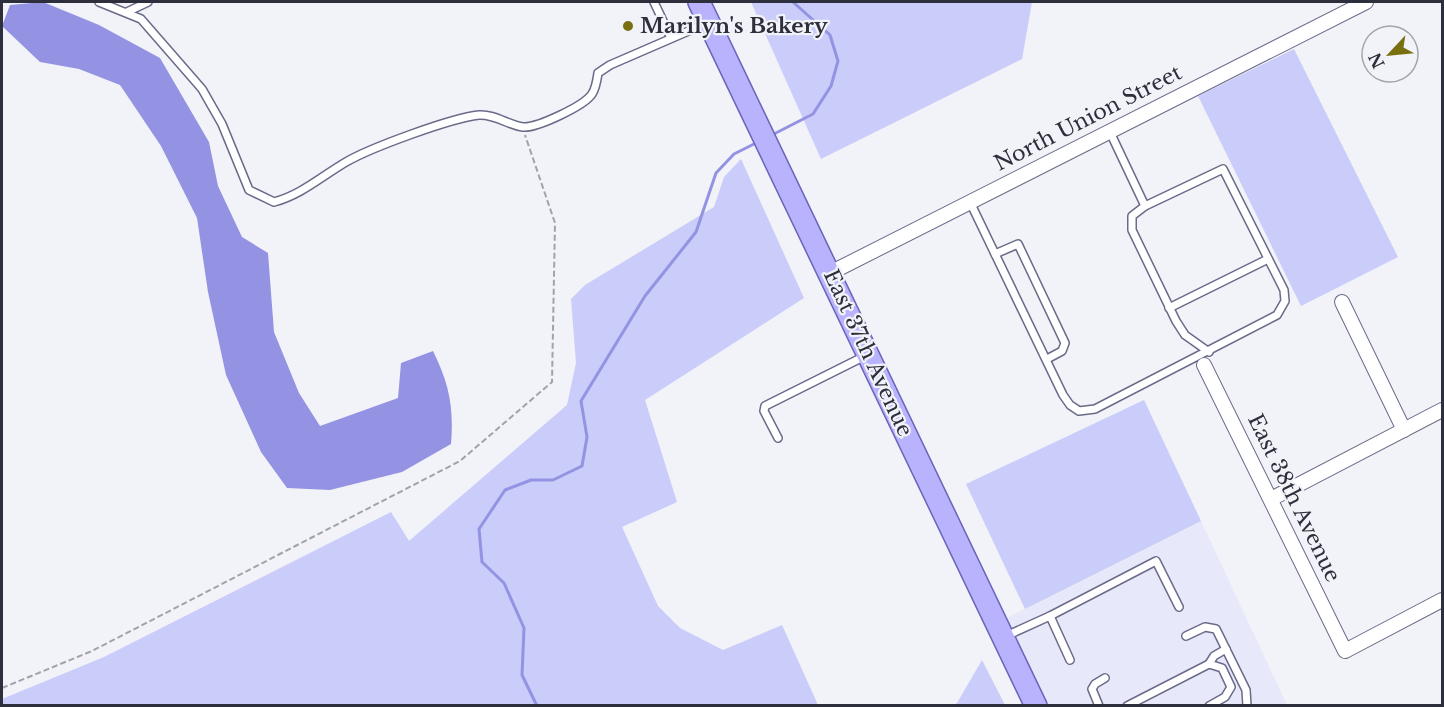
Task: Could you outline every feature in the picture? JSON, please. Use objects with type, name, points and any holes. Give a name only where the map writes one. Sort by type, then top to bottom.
[{"type":"main road","name":"East 37th Avenue","points":[[699,2],[1036,705]]},
{"type":"street","name":"North Union Street","points":[[830,273],[1366,2]]},
{"type":"street","points":[[1342,302],[1404,430]]},
{"type":"street","name":"East 38th Avenue","points":[[1206,358],[1345,651],[1443,600]]},
{"type":"street","points":[[1271,499],[1443,410]]},
{"type":"lane","points":[[99,2],[112,4],[141,19],[202,89],[222,124],[249,190],[274,202],[285,199],[348,161],[452,122],[480,115],[495,117],[522,127],[534,126],[585,102],[595,88],[598,73],[709,22]]},
{"type":"lane","points":[[127,12],[148,2]]},
{"type":"lane","points":[[654,2],[671,38]]},
{"type":"lane","points":[[1109,130],[1145,206]]},
{"type":"lane","points":[[970,202],[1070,405],[1079,411],[1087,412],[1206,358],[1273,319],[1280,311],[1285,301],[1284,290],[1223,169],[1145,206],[1132,216],[1132,230],[1169,308],[1185,335],[1206,358]]},
{"type":"lane","points":[[995,254],[1018,243],[1065,343],[1062,351],[1047,358]]},
{"type":"lane","points":[[1169,308],[1268,259]]},
{"type":"lane","points":[[778,438],[764,411],[765,406],[868,354]]},
{"type":"lane","points":[[1003,638],[1156,561],[1179,607]]},
{"type":"lane","points":[[1050,616],[1070,660]]},
{"type":"lane","points":[[1186,636],[1210,626],[1216,629],[1246,690],[1247,705]]},
{"type":"lane","points":[[1127,705],[1209,664],[1214,656],[1226,649]]},
{"type":"lane","points":[[1209,664],[1222,668],[1231,687],[1225,697],[1209,705]]},
{"type":"lane","points":[[1099,705],[1092,689],[1095,684],[1105,678]]},
{"type":"path","points":[[2,688],[92,651],[460,461],[552,382],[555,223],[522,127]]},
{"type":"shaded area","points":[[43,2],[99,25],[160,58],[209,142],[218,186],[242,237],[268,253],[274,332],[299,393],[320,426],[398,398],[401,363],[433,351],[449,396],[452,418],[451,444],[402,472],[330,490],[287,488],[261,452],[226,375],[208,292],[197,218],[161,146],[120,85],[79,69],[40,62],[2,26],[10,5]]},
{"type":"shaded area","points":[[751,2],[1032,2],[1022,59],[821,159]]},
{"type":"shaded area","points":[[1294,49],[1398,257],[1301,306],[1198,96]]},
{"type":"shaded area","points":[[741,159],[804,298],[645,400],[677,502],[622,527],[658,606],[680,628],[723,650],[782,625],[818,705],[2,705],[2,699],[104,657],[391,512],[409,541],[567,405],[576,363],[571,299],[585,285],[714,207],[724,177]]},
{"type":"shaded area","points":[[1144,400],[1201,521],[1025,609],[966,484]]},
{"type":"shaded area","points":[[1201,521],[1287,705],[1041,705],[1001,621]]},
{"type":"shaded area","points":[[982,660],[1005,705],[953,705],[957,703]]},
{"type":"waterway","points":[[770,136],[813,114],[831,86],[838,61],[830,35],[793,2]]},
{"type":"waterway","points":[[537,706],[522,675],[524,628],[504,583],[482,562],[479,529],[505,490],[531,480],[553,480],[582,466],[587,437],[581,401],[645,296],[696,232],[716,173],[734,154],[756,143]]},
{"type":"place","name":"Marilyn's Bakery","points":[[628,26]]}]
